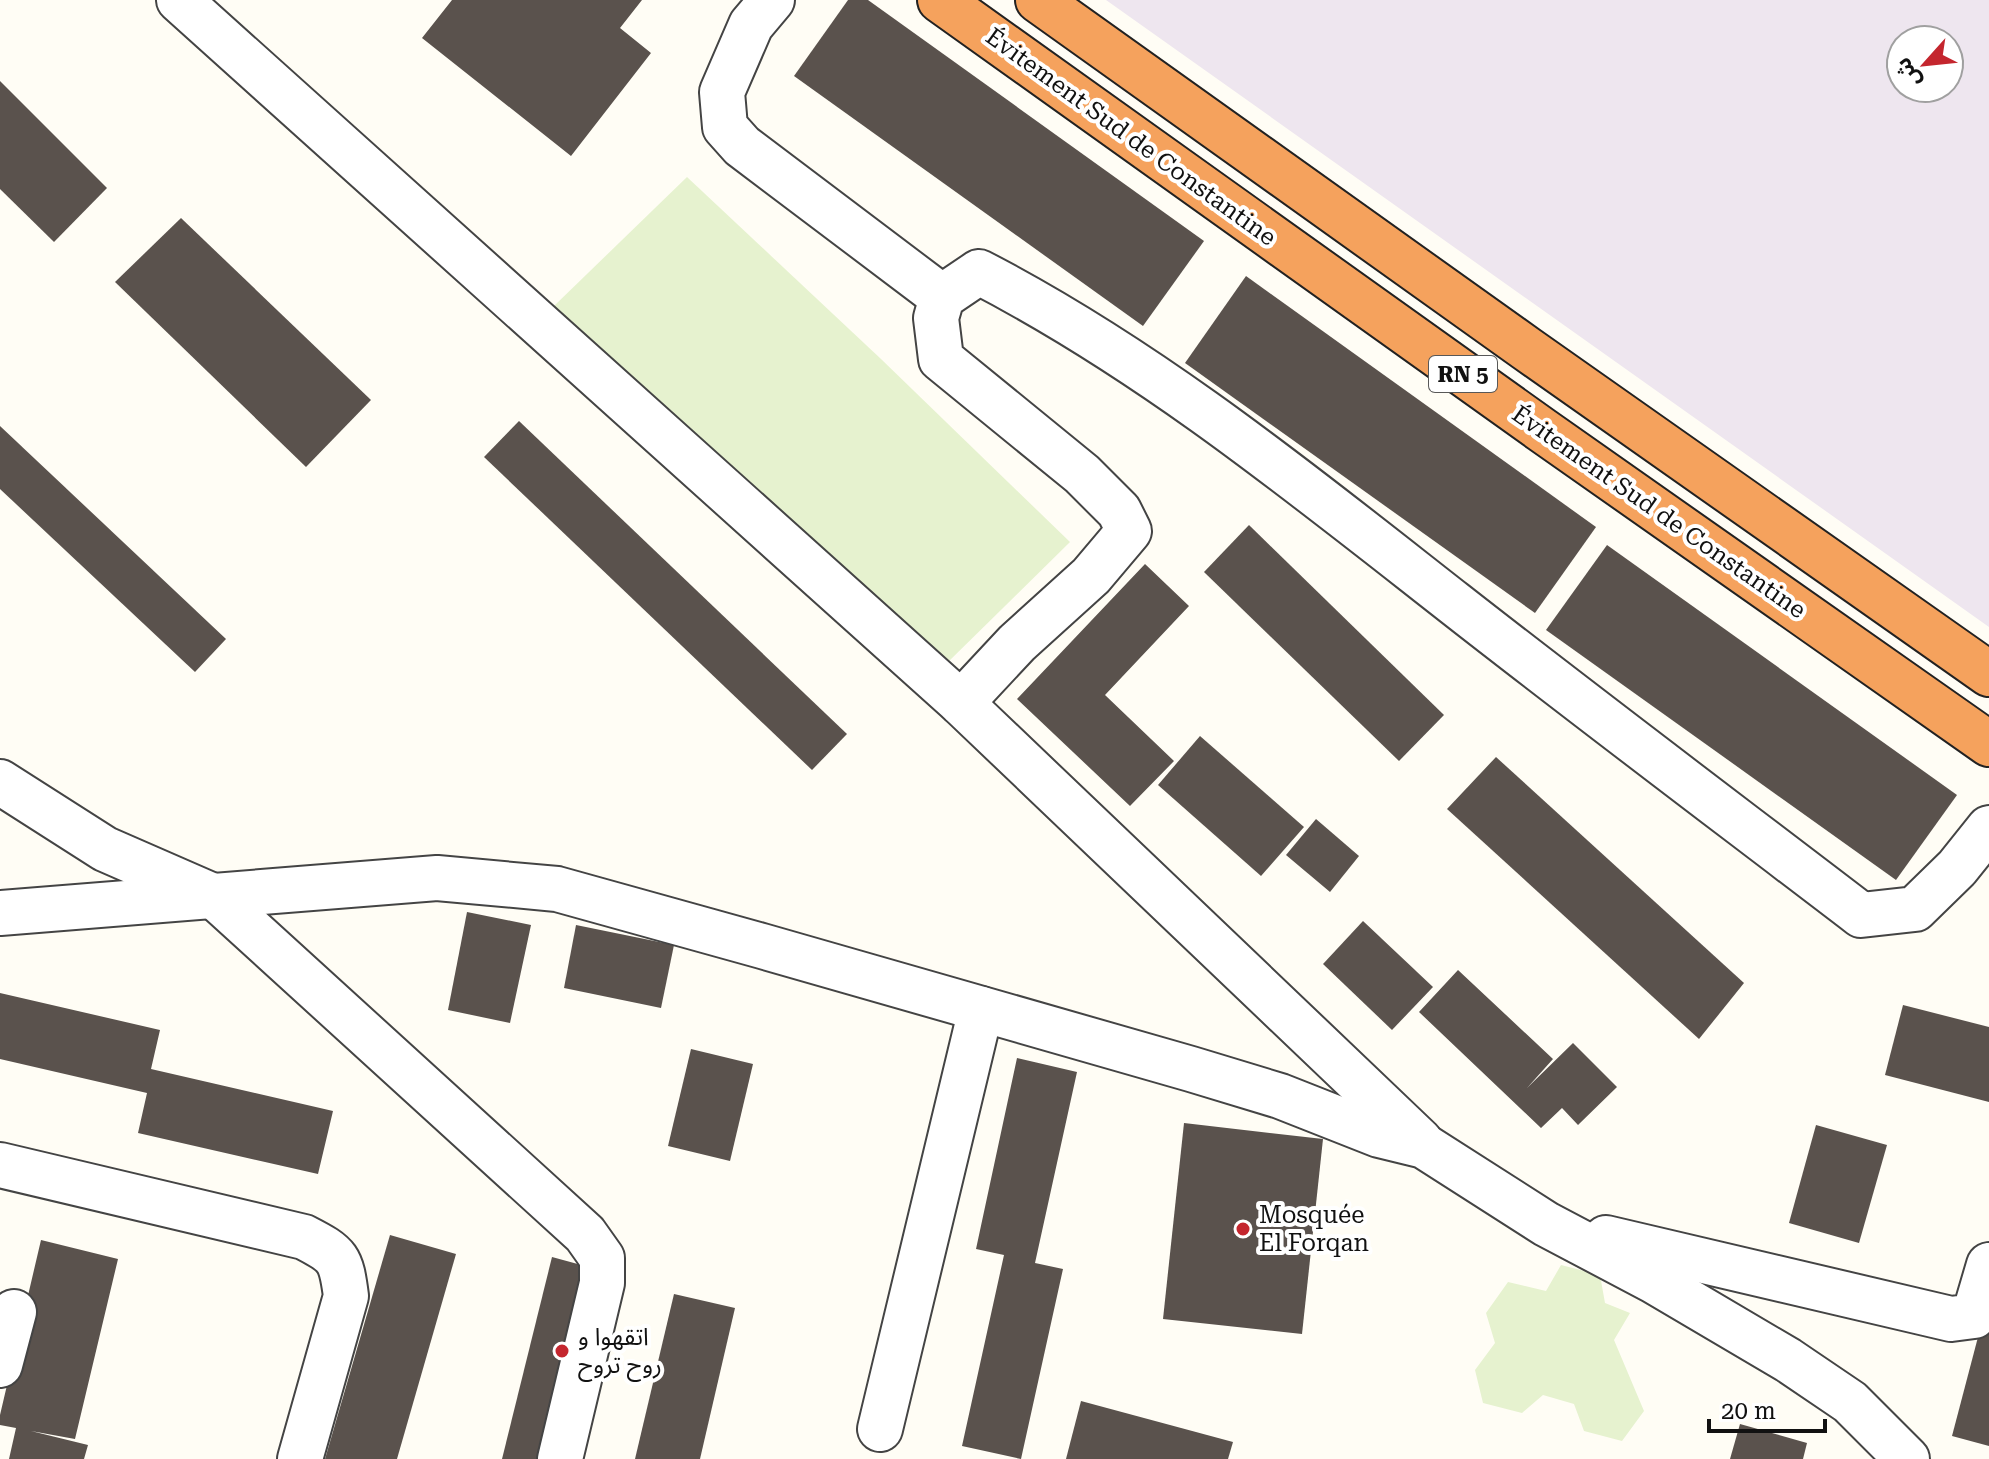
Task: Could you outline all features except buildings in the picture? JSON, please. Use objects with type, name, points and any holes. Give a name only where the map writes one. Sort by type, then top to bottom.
[{"type":"highway","name":"Évitement Sud de Constantine","points":[[940,0],[1542,430],[1989,744]]},
{"type":"highway","name":"RN 5","points":[[1038,0],[1989,674]]},
{"type":"street","points":[[179,0],[961,703],[1424,1146],[1546,1224],[1654,1281],[1788,1360],[1850,1402],[1907,1459]]},
{"type":"street","points":[[772,0],[751,25],[722,92],[725,127],[742,146],[942,297]]},
{"type":"street","points":[[961,703],[1017,643],[1091,576],[1129,531],[1119,511],[1082,474],[941,359],[936,318],[942,297],[979,272],[1031,299],[1185,397],[1861,915],[1915,909],[1957,868],[1989,828]]},
{"type":"street","points":[[0,782],[105,849],[215,897],[585,1234],[602,1258],[602,1283],[560,1459]]},
{"type":"street","points":[[0,913],[437,878],[557,889],[1251,1087],[1379,1135],[1424,1146]]},
{"type":"street","points":[[880,1429],[981,1009]]},
{"type":"street","points":[[0,1165],[304,1237],[330,1250],[342,1269],[346,1296],[300,1459]]},
{"type":"street","points":[[1546,1224],[1951,1319],[1974,1316],[1989,1265]]},
{"type":"street","points":[[0,1365],[14,1312]]},
{"type":"shaded area","points":[[1106,0],[1989,0],[1989,627]]},
{"type":"green space","points":[[687,177],[1070,542],[946,664],[554,306]]},
{"type":"green space","points":[[1561,1265],[1600,1275],[1605,1303],[1630,1313],[1614,1340],[1644,1411],[1622,1441],[1584,1431],[1574,1404],[1543,1395],[1522,1413],[1483,1403],[1475,1370],[1495,1343],[1486,1313],[1508,1282],[1546,1291]]},
{"type":"place","name":"Mosquée El Forqan","points":[[1243,1229]]},
{"type":"place","name":"اتقهوا و روح تروح","points":[[562,1351]]}]
